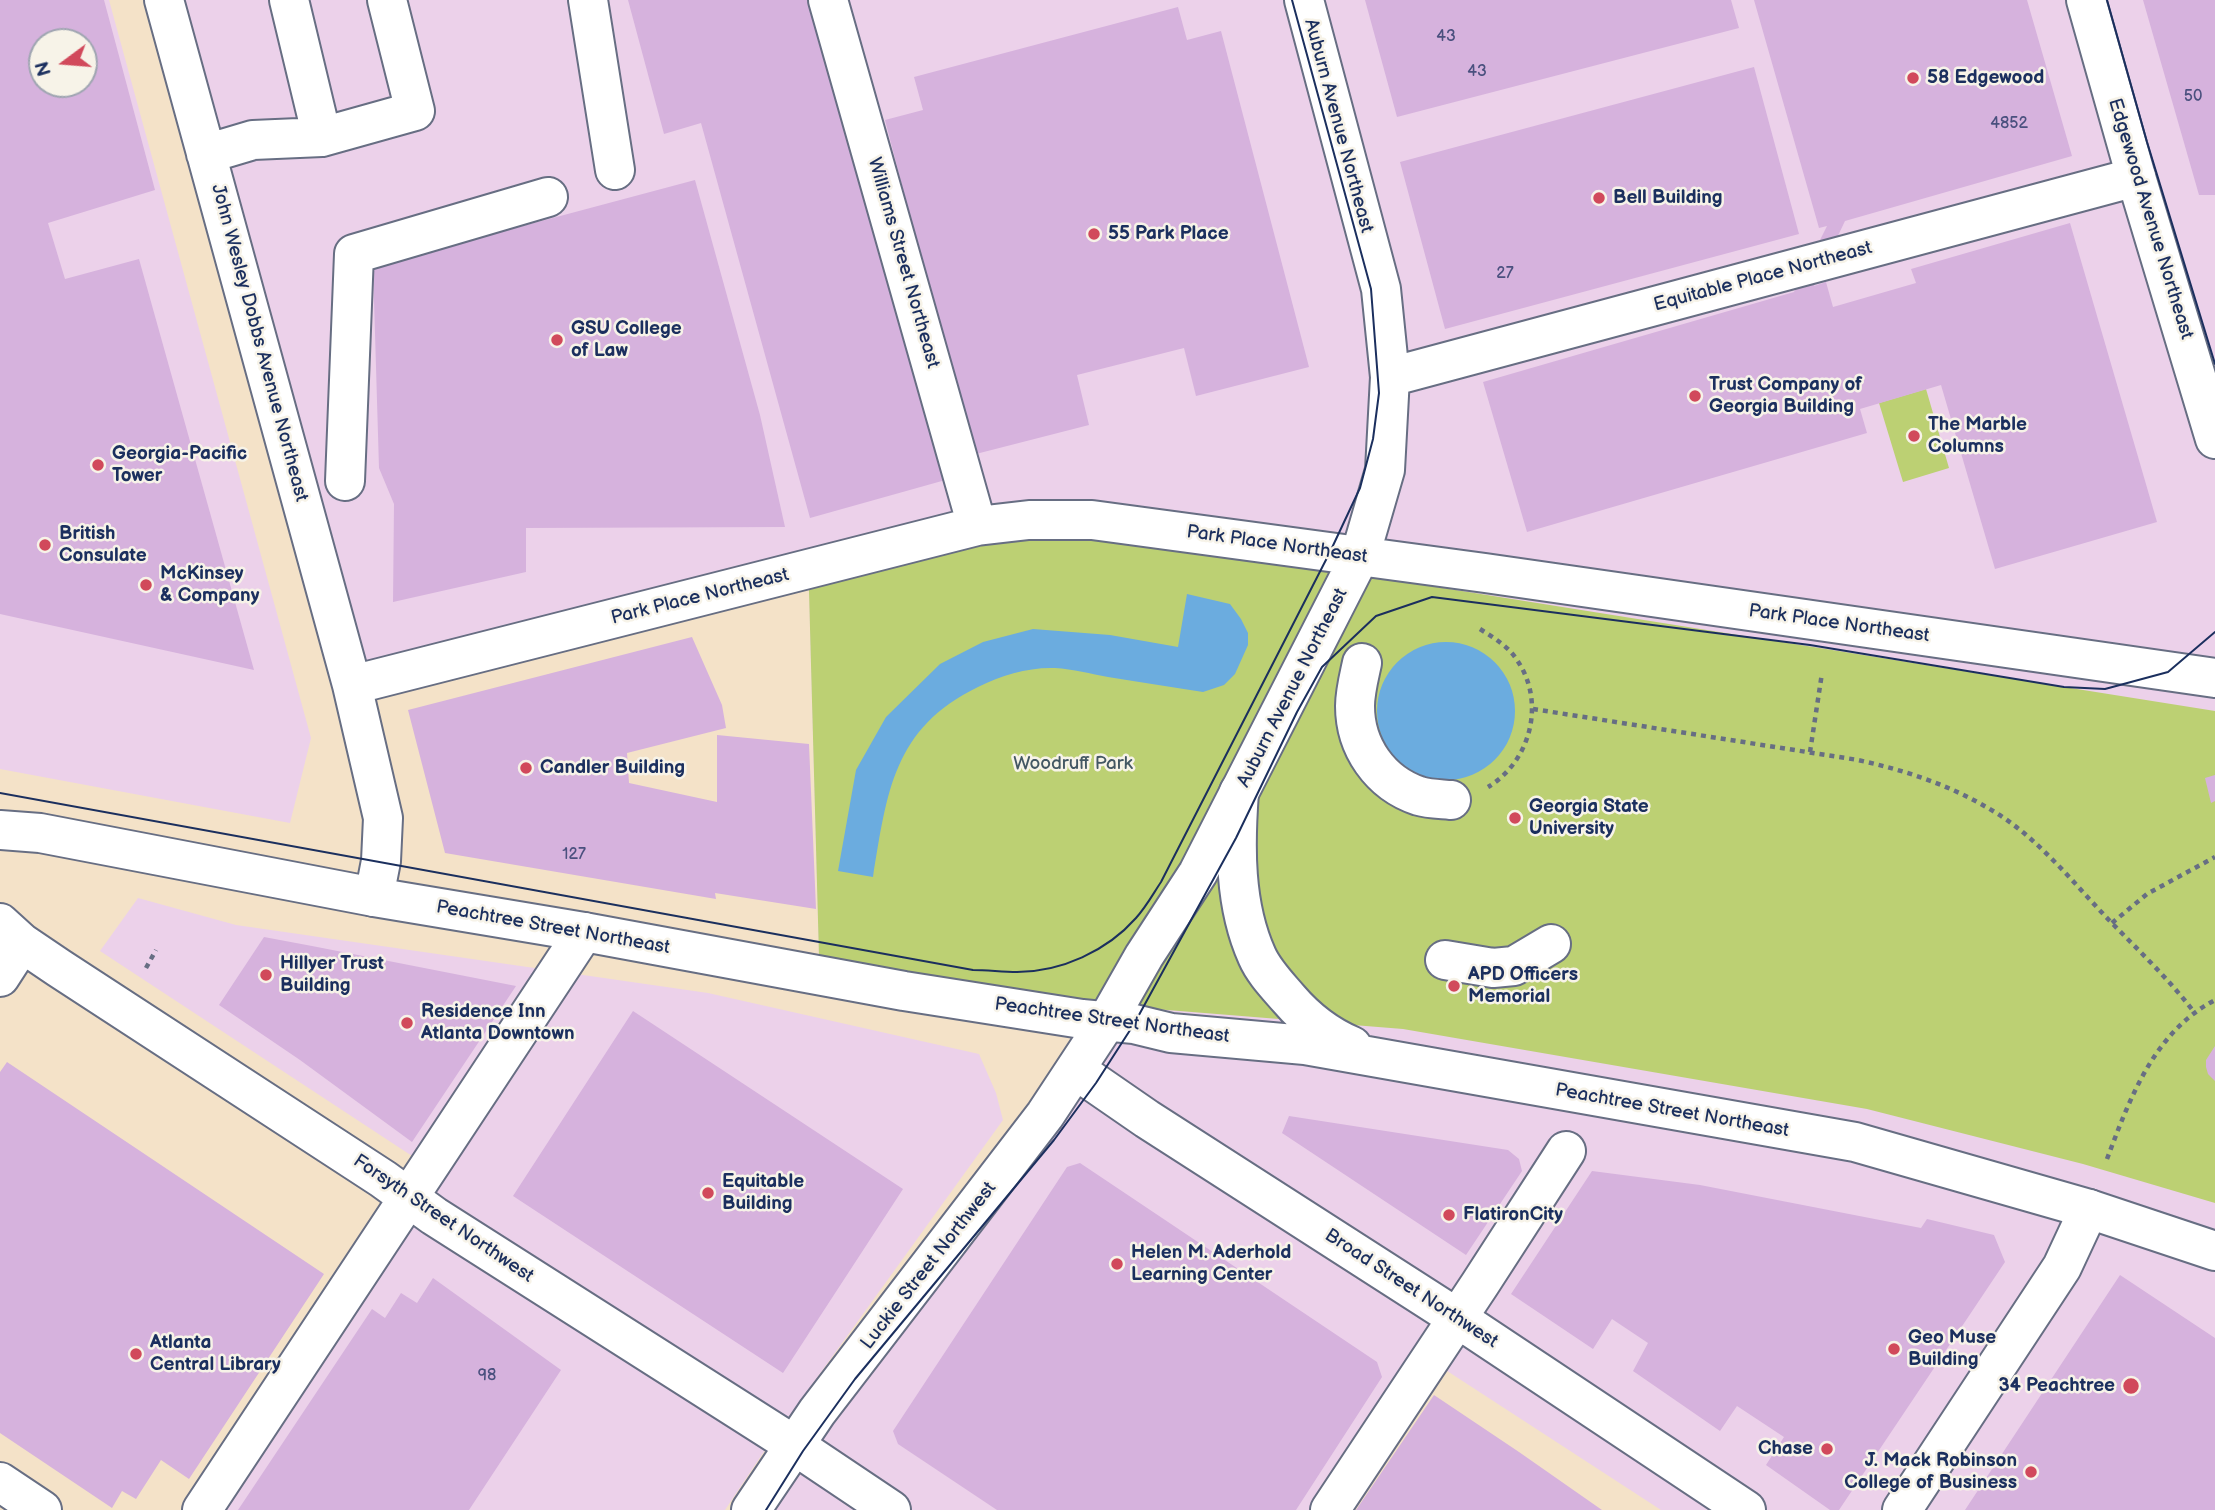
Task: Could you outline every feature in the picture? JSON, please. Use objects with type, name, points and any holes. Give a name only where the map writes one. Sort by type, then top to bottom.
[{"type":"street","name":"John Wesley Dobbs Avenue Northeast","points":[[164,0],[352,685],[383,818],[381,861],[374,897]]},
{"type":"street","points":[[289,0],[322,137]]},
{"type":"street","points":[[206,154],[253,140],[322,137],[415,111],[387,0]]},
{"type":"street","points":[[588,0],[615,170]]},
{"type":"street","name":"Williams Street Northeast","points":[[828,0],[977,526]]},
{"type":"street","name":"Auburn Avenue Northeast","points":[[1107,1021],[1143,956],[1198,873],[1360,556],[1385,470],[1390,377],[1381,289],[1304,0]]},
{"type":"street","name":"Edgewood Avenue Northeast","points":[[2086,0],[2136,177],[2212,420]]},
{"type":"street","name":"Equitable Place Northeast","points":[[1390,377],[2136,177]]},
{"type":"street","points":[[345,481],[354,254],[548,197]]},
{"type":"street","name":"Park Place Northeast","points":[[352,685],[977,526],[1029,520],[1092,520],[2215,678]]},
{"type":"street","points":[[1362,663],[1355,705],[1358,734],[1371,762],[1393,784],[1420,797],[1451,800]]},
{"type":"street","points":[[1239,792],[1237,868],[1246,924],[1257,957],[1302,1014],[1330,1037],[1380,1058]]},
{"type":"street","name":"Peachtree Street Northeast","points":[[0,830],[40,832],[374,897],[917,993],[1134,1024],[1171,1033],[1305,1045],[1854,1142],[2089,1209],[2215,1251]]},
{"type":"street","points":[[202,1510],[584,932]]},
{"type":"street","points":[[0,977],[11,933]]},
{"type":"street","name":"Forsyth Street Northwest","points":[[11,933],[410,1197],[434,1216],[794,1445],[891,1510]]},
{"type":"street","points":[[1445,960],[1493,968],[1514,966],[1551,944]]},
{"type":"street","name":"Luckie Street Northwest","points":[[751,1510],[817,1412],[1045,1115],[1107,1021]]},
{"type":"street","name":"Broad Street Northwest","points":[[1076,1070],[1746,1510]]},
{"type":"street","points":[[1330,1510],[1566,1151]]},
{"type":"street","points":[[1902,1510],[2062,1267],[2089,1209]]},
{"type":"street","points":[[0,1482],[42,1510]]},
{"type":"path","points":[[1451,800],[1477,793],[1500,780],[1518,760],[1529,736],[1533,709],[1528,683],[1517,660],[1500,641],[1480,629]]},
{"type":"path","points":[[1810,752],[1822,673]]},
{"type":"path","points":[[1533,709],[1810,752],[1906,771],[1953,790],[1999,814],[2029,838],[2194,1012]]},
{"type":"path","points":[[2112,923],[2147,894],[2215,857]]},
{"type":"path","points":[[146,968],[156,950]]},
{"type":"path","points":[[2107,1158],[2122,1118],[2145,1071],[2167,1037],[2194,1012],[2215,1000]]},
{"type":"shaded area","points":[[0,0],[109,0],[311,738],[290,823],[0,769]]},
{"type":"shaded area","name":"Georgia State University","points":[[163,0],[2215,0],[2215,1510],[1661,1510],[1421,1354],[1314,1510],[774,1510],[1105,1005],[819,957],[808,555],[355,678]]},
{"type":"shaded area","points":[[138,898],[236,925],[708,993],[979,1054],[996,1093],[1003,1120],[767,1447],[725,1510],[221,1510],[444,1177],[100,951]]},
{"type":"green space","points":[[1926,389],[1949,468],[1903,482],[1879,403]]},
{"type":"green space","name":"Woodruff Park","points":[[1054,526],[2215,711],[2215,1203],[2083,1164],[1867,1109],[1403,1029],[1105,1005],[819,957],[808,555]]},
{"type":"water","points":[[1187,594],[1230,604],[1248,633],[1248,645],[1235,674],[1224,685],[1203,692],[1068,669],[1045,668],[1016,673],[978,687],[950,703],[928,722],[911,743],[890,791],[873,877],[838,871],[856,770],[886,717],[940,664],[983,642],[1033,629],[1110,635],[1178,647]]},
{"type":"water","points":[[1446,642],[1472,647],[1495,662],[1510,685],[1515,711],[1510,737],[1495,760],[1472,775],[1446,780],[1420,775],[1397,760],[1382,737],[1377,711],[1382,685],[1397,662],[1420,647]]},
{"type":"building","name":"Georgia-Pacific Tower","points":[[0,0],[104,0],[155,190],[48,223],[65,279],[139,259],[254,670],[0,614]]},
{"type":"building","points":[[628,0],[817,0],[949,479],[810,518],[701,123],[664,134]]},
{"type":"building","points":[[1365,0],[1731,0],[1739,28],[1397,117]]},
{"type":"building","name":"Trust Company of Georgia Building","points":[[1754,0],[2027,0],[2072,156],[1845,221],[1814,286],[1826,282],[1833,307],[1916,283],[1911,269],[2070,223],[2157,522],[1995,569],[1941,385],[1860,409],[1867,433],[1527,532],[1483,382],[1794,292],[1827,226],[1819,228]]},
{"type":"building","points":[[2143,0],[2215,0],[2215,195],[2199,195]]},
{"type":"building","name":"55 Park Place","points":[[1178,7],[1187,40],[1221,31],[1309,367],[1196,396],[1184,348],[1077,375],[1089,425],[972,455],[885,120],[923,110],[914,77]]},
{"type":"building","name":"Bell Building","points":[[1754,67],[1799,234],[1445,329],[1400,162]]},
{"type":"building","name":"GSU College of Law","points":[[695,180],[760,415],[785,527],[526,528],[526,572],[393,602],[394,504],[379,468],[373,266]]},
{"type":"building","name":"Candler Building","points":[[692,637],[722,705],[726,728],[627,753],[629,783],[717,802],[717,735],[809,744],[816,909],[715,893],[716,899],[445,853],[408,710]]},
{"type":"building","points":[[2215,775],[2215,801],[2211,803],[2205,778]]},
{"type":"building","name":"Residence Inn Atlanta Downtown","points":[[264,937],[516,986],[412,1142],[219,1005]]},
{"type":"building","name":"Equitable Building","points":[[633,1011],[903,1189],[783,1373],[513,1196]]},
{"type":"building","points":[[2215,1046],[2215,1081],[2208,1074],[2206,1060]]},
{"type":"building","name":"Atlanta Central Library","points":[[7,1062],[324,1274],[189,1479],[161,1460],[136,1499],[122,1491],[112,1508],[0,1433],[0,1072]]},
{"type":"building","name":"FlatironCity","points":[[1289,1116],[1508,1150],[1519,1159],[1522,1171],[1466,1255],[1282,1133]]},
{"type":"building","name":"Helen M. Aderhold Learning Center","points":[[1080,1163],[1377,1362],[1382,1377],[1296,1510],[997,1510],[898,1444],[893,1431],[1067,1167]]},
{"type":"building","points":[[1592,1171],[1700,1185],[1921,1228],[1927,1219],[1994,1235],[2005,1262],[1839,1510],[1830,1510],[1766,1465],[1784,1437],[1737,1406],[1720,1431],[1633,1371],[1648,1343],[1612,1319],[1593,1349],[1511,1294]]},
{"type":"building","name":"34 Peachtree","points":[[2120,1275],[2215,1338],[2215,1510],[1965,1510]]},
{"type":"building","points":[[433,1278],[561,1370],[469,1510],[238,1510],[372,1309],[385,1318],[401,1293],[417,1303]]},
{"type":"building","points":[[1434,1395],[1519,1452],[1602,1510],[1356,1510]]},
{"type":"tram line","points":[[0,793],[973,970],[1034,971],[1066,964],[1097,950],[1136,918],[1161,882],[1330,552],[1360,488],[1373,439],[1379,393],[1371,289],[1292,0]]},
{"type":"tram line","points":[[2107,0],[2215,364]]},
{"type":"tram line","points":[[766,1510],[803,1451],[855,1379],[1054,1140],[1096,1083],[1134,1024],[1236,838],[1297,712],[1322,667],[1376,616],[1432,597],[1810,645],[2064,687],[2105,689],[2168,672],[2215,632]]},
{"type":"place","name":"58 Edgewood","points":[[1913,78]]},
{"type":"place","name":"Bell Building","points":[[1599,198]]},
{"type":"place","name":"55 Park Place","points":[[1094,234]]},
{"type":"place","name":"GSU College of Law","points":[[557,340]]},
{"type":"place","name":"Trust Company of Georgia Building","points":[[1695,396]]},
{"type":"place","name":"The Marble Columns","points":[[1914,436]]},
{"type":"place","name":"Georgia-Pacific Tower","points":[[98,465]]},
{"type":"place","name":"British Consulate","points":[[45,545]]},
{"type":"place","name":"McKinsey & Company","points":[[146,585]]},
{"type":"place","name":"Candler Building","points":[[526,768]]},
{"type":"place","name":"Georgia State University","points":[[1515,818]]},
{"type":"place","name":"Hillyer Trust Building","points":[[266,975]]},
{"type":"place","name":"APD Officers Memorial","points":[[1454,986]]},
{"type":"place","name":"Residence Inn Atlanta Downtown","points":[[407,1023]]},
{"type":"place","name":"Equitable Building","points":[[708,1193]]},
{"type":"place","name":"FlatironCity","points":[[1449,1215]]},
{"type":"place","name":"Helen M. Aderhold Learning Center","points":[[1117,1264]]},
{"type":"place","name":"Geo Muse Building","points":[[1894,1349]]},
{"type":"place","name":"Atlanta Central Library","points":[[136,1354]]},
{"type":"place","name":"34 Peachtree","points":[[2131,1386]]},
{"type":"place","name":"Chase","points":[[1827,1449]]},
{"type":"place","name":"J. Mack Robinson College of Business","points":[[2031,1472]]}]
